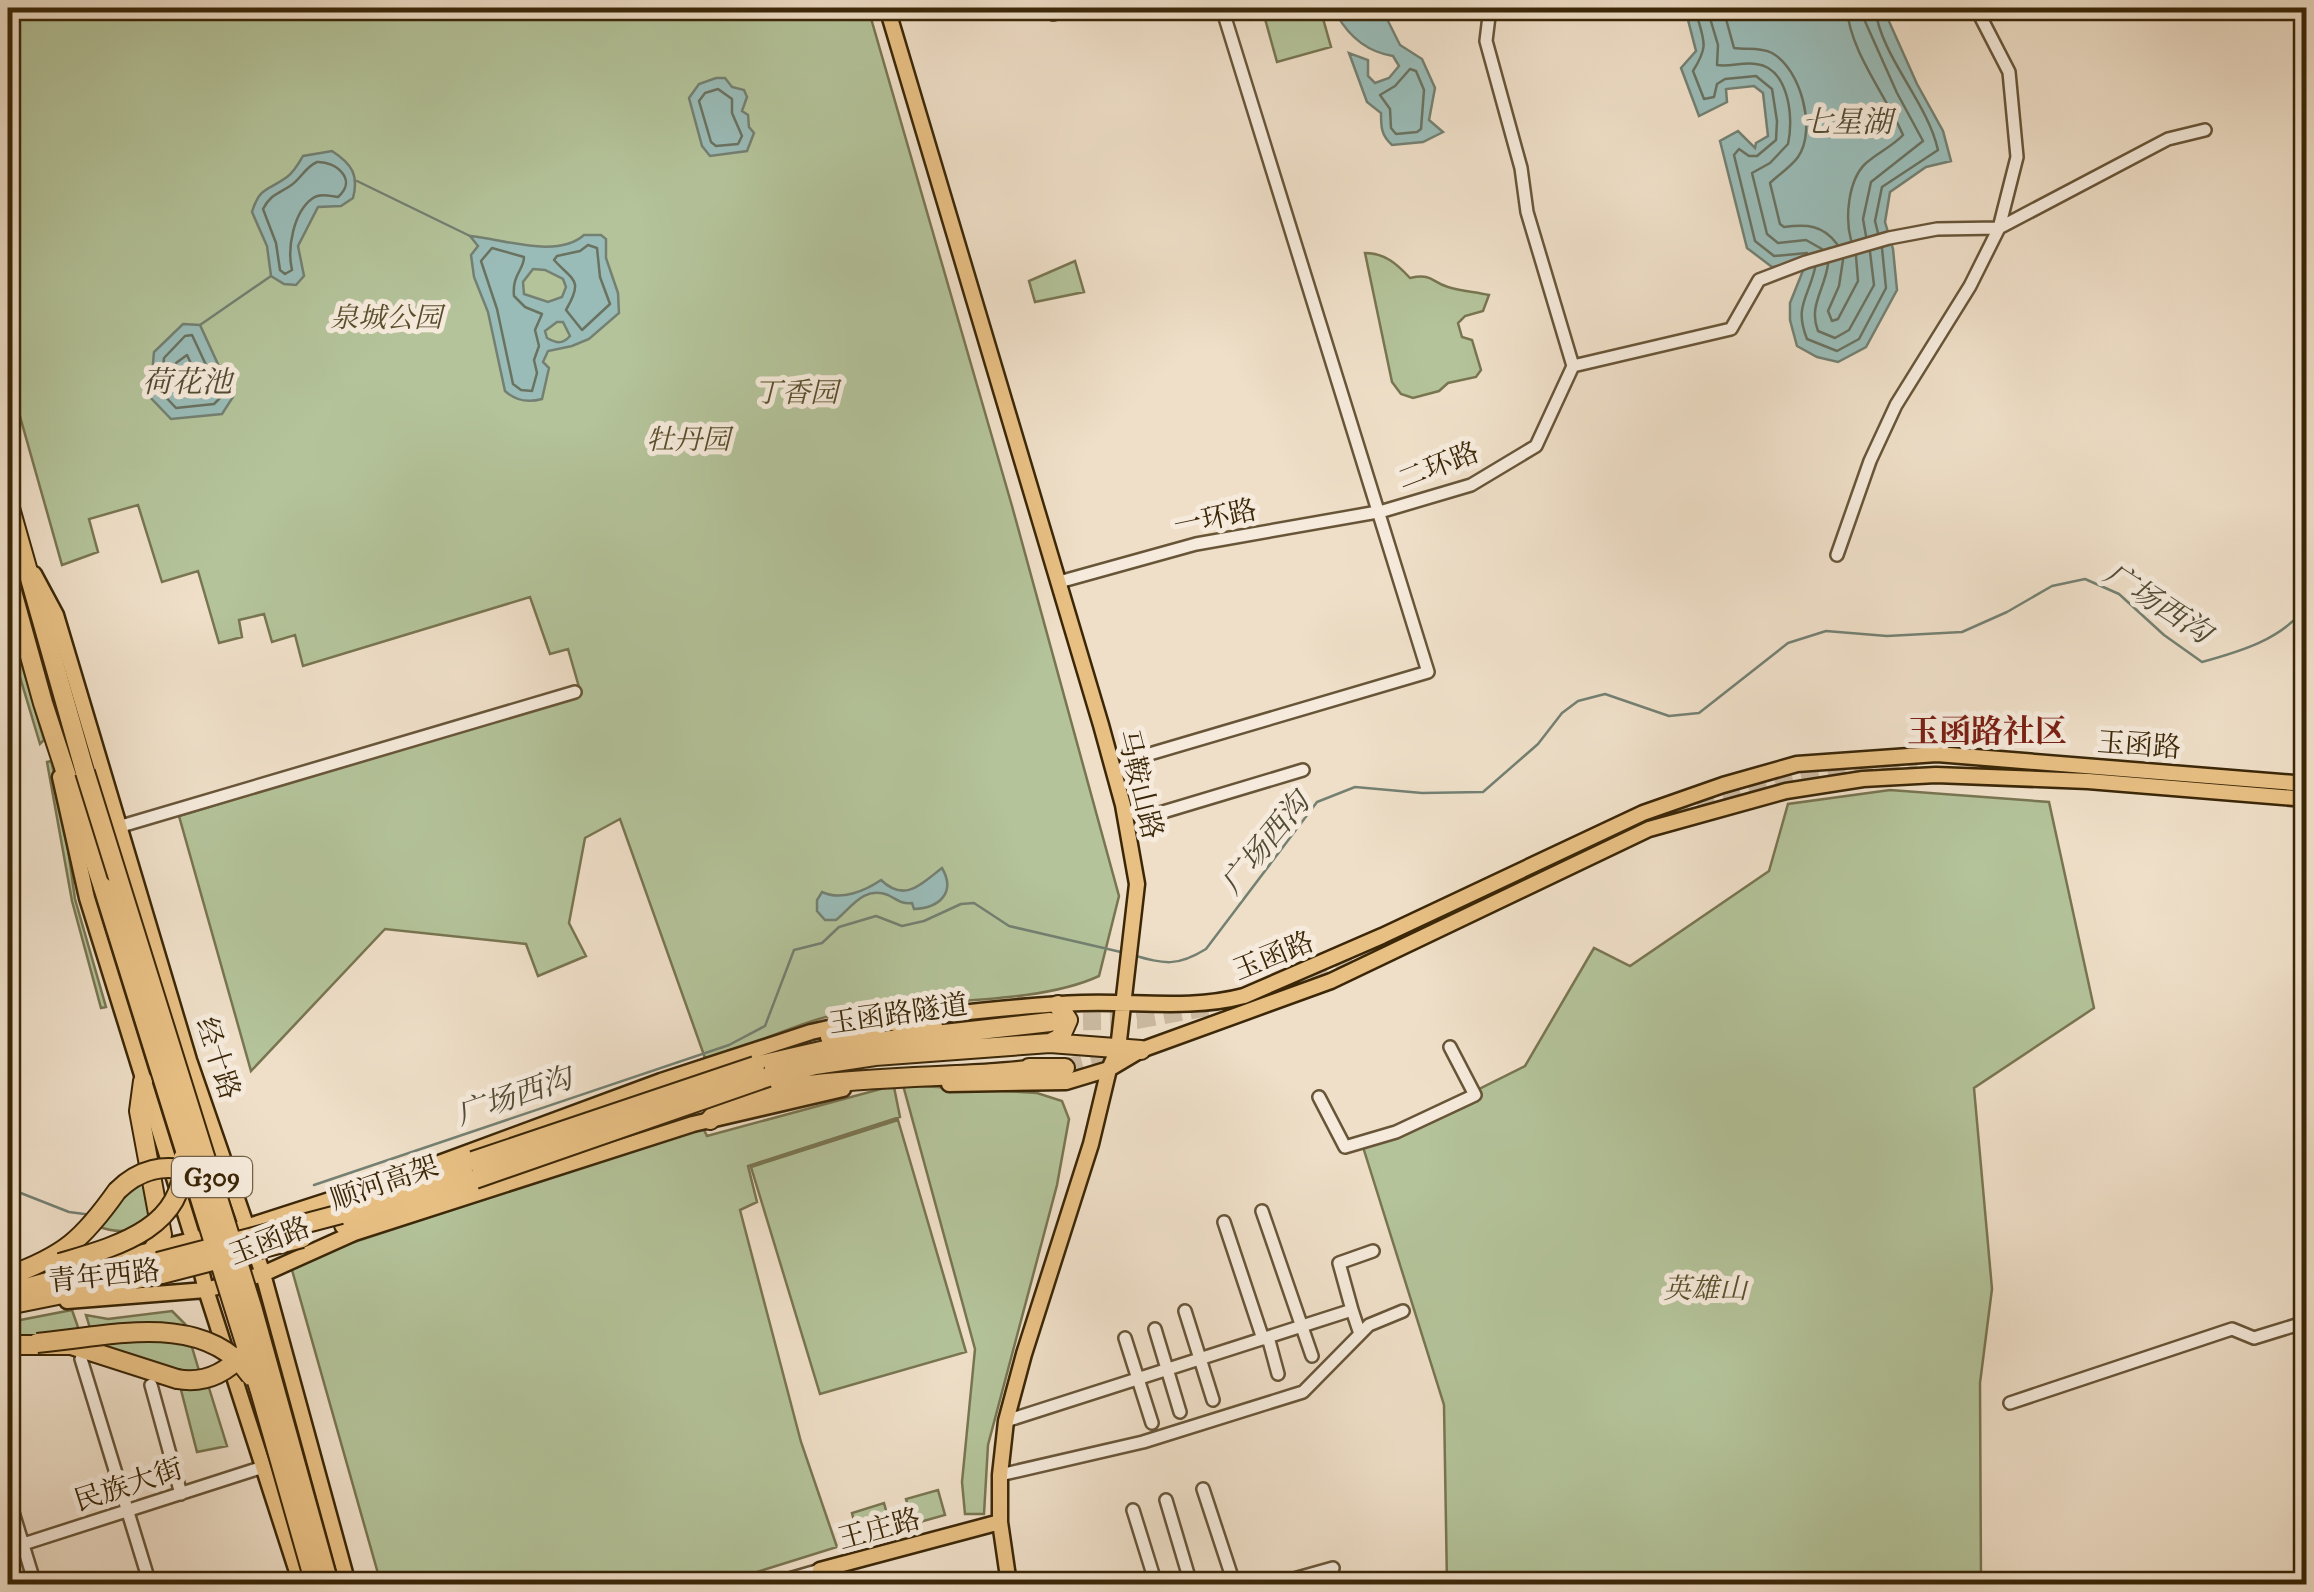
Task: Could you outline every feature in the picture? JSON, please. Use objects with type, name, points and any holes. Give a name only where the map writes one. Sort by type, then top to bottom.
[{"type":"highway","name":"经十路","points":[[8,500],[119,888],[252,1307],[329,1584]]},
{"type":"highway","name":"G309","points":[[8,577],[43,703],[260,1391],[315,1584]]},
{"type":"highway","points":[[1050,1043],[1060,1038],[1068,1020],[1058,1004]]},
{"type":"highway","points":[[1018,1025],[911,1026],[886,1021],[768,1055],[762,1072],[875,1056],[1050,1043],[1141,1050]]},
{"type":"highway","name":"玉函路隧道","points":[[762,1072],[847,1045],[1050,1022]]},
{"type":"highway","points":[[710,1120],[718,1110],[766,1093],[903,1076],[1016,1073],[1038,1068]]},
{"type":"highway","name":"玉函路隧道","points":[[762,1072],[1065,1068]]},
{"type":"highway","name":"顺河高架","points":[[8,1283],[62,1278],[198,1254],[341,1214],[473,1161],[762,1072]]},
{"type":"highway","name":"顺河高架","points":[[8,1309],[198,1267],[344,1225],[762,1072]]},
{"type":"highway","points":[[143,1081],[140,1111],[162,1235],[154,1248]]},
{"type":"highway","points":[[8,1283],[122,1244],[149,1228],[174,1202],[180,1186],[184,1169],[180,1133]]},
{"type":"highway","points":[[8,1283],[81,1238],[124,1184],[150,1170],[179,1168],[199,1175],[216,1194],[226,1222]]},
{"type":"highway","points":[[37,1342],[72,1345],[177,1379],[198,1380],[229,1368],[246,1350],[254,1322],[252,1307]]},
{"type":"highway","points":[[8,1344],[159,1332],[199,1336],[233,1355],[260,1391]]},
{"type":"main road","name":"马鞍山路","points":[[887,8],[1123,805],[1137,884],[1118,1048],[1006,1421],[1000,1522],[1009,1584]]},
{"type":"main road","name":"经十路","points":[[23,554],[56,615],[189,1060],[262,1274],[348,1584]]},
{"type":"main road","points":[[43,703],[86,898],[301,1584]]},
{"type":"main road","name":"玉函路","points":[[194,1242],[404,1176],[810,1032],[865,1020],[1058,1004],[1220,1002],[1244,996],[1643,813],[1797,764],[1937,754],[2306,784]]},
{"type":"main road","name":"玉函路","points":[[206,1290],[262,1274],[354,1233],[710,1120],[858,1086],[1066,1082],[1109,1069],[1141,1050],[1331,981],[1650,830],[1786,791],[1936,774],[2088,781],[2306,800]]},
{"type":"main road","points":[[120,1004],[129,1012],[162,1116],[170,1120],[182,1118],[195,1104],[189,1060]]},
{"type":"main road","points":[[614,1099],[631,1145]]},
{"type":"main road","name":"青年西路","points":[[8,1283],[194,1242]]},
{"type":"main road","name":"青年西路","points":[[8,1309],[206,1290]]},
{"type":"main road","points":[[254,1440],[259,1413],[274,1399],[288,1402],[304,1425]]},
{"type":"main road","name":"王庄路","points":[[822,1577],[1000,1522]]},
{"type":"street","points":[[1053,14],[1073,8]]},
{"type":"street","points":[[1222,8],[1428,672],[1136,758],[1153,815],[1303,770]]},
{"type":"street","points":[[1490,8],[1486,40],[1521,168],[1527,212],[1573,366],[1732,329],[1760,280],[1806,262],[1905,235],[1936,229],[1999,228],[2168,140],[2205,130]]},
{"type":"street","points":[[1837,555],[1870,461],[1896,406],[1970,286],[1999,228],[2017,157],[2009,72],[1976,8]]},
{"type":"street","name":"二环路","points":[[1381,511],[1471,485],[1536,446],[1573,366]]},
{"type":"street","name":"一环路","points":[[1059,582],[1196,544],[1381,511]]},
{"type":"street","points":[[118,827],[575,692]]},
{"type":"street","points":[[1319,1097],[1345,1148],[1396,1132],[1475,1095],[1450,1046]]},
{"type":"street","points":[[1262,1211],[1312,1356]]},
{"type":"street","points":[[1224,1222],[1278,1374]]},
{"type":"street","points":[[1360,1334],[1339,1263],[1373,1251]]},
{"type":"street","points":[[1006,1421],[1352,1310]]},
{"type":"street","points":[[1184,1311],[1213,1400]]},
{"type":"street","points":[[1000,1475],[1143,1442],[1304,1392],[1370,1325],[1403,1311]]},
{"type":"street","points":[[2010,1403],[2232,1329],[2254,1338],[2306,1322]]},
{"type":"street","points":[[1155,1330],[1180,1412]]},
{"type":"street","points":[[1126,1338],[1152,1423]]},
{"type":"street","points":[[81,1359],[150,1584]]},
{"type":"street","points":[[151,1384],[181,1494]]},
{"type":"street","name":"民族大街","points":[[8,1549],[263,1468]]},
{"type":"street","points":[[1203,1490],[1232,1577]]},
{"type":"street","points":[[8,1496],[35,1584]]},
{"type":"street","points":[[1166,1500],[1191,1584]]},
{"type":"street","points":[[1133,1510],[1156,1584]]},
{"type":"street","points":[[1282,1584],[1333,1568]]},
{"type":"street","name":"王庄路","points":[[772,1584],[822,1577]]},
{"type":"green space","name":"泉城公园","points":[[8,8],[868,8],[1012,506],[1119,896],[1099,976],[1073,986],[1011,997],[850,1011],[705,1058],[620,819],[585,838],[569,923],[586,956],[538,976],[526,944],[385,929],[251,1071],[179,816],[581,694],[568,649],[550,654],[530,597],[303,666],[295,635],[272,642],[264,614],[239,620],[242,637],[219,643],[198,571],[162,582],[138,505],[89,519],[98,552],[62,565],[8,374]]},
{"type":"green space","points":[[1262,8],[1320,8],[1331,47],[1277,62]]},
{"type":"green space","points":[[1365,253],[1390,260],[1410,278],[1428,277],[1448,287],[1489,295],[1483,311],[1465,316],[1458,323],[1462,337],[1472,340],[1481,370],[1476,377],[1448,383],[1439,391],[1413,398],[1401,394],[1392,382]]},
{"type":"green space","points":[[1075,261],[1084,292],[1035,302],[1029,281]]},
{"type":"green space","points":[[11,647],[17,648],[44,740],[40,744]]},
{"type":"green space","points":[[51,761],[62,806],[75,899],[106,1007],[101,1008],[72,901],[47,762]]},
{"type":"green space","name":"英雄山","points":[[1890,790],[2049,802],[2094,1008],[1974,1088],[1992,1289],[1980,1383],[1981,1584],[1447,1584],[1444,1405],[1363,1147],[1525,1066],[1594,948],[1630,966],[1769,871],[1788,804]]},
{"type":"green space","points":[[903,1085],[1037,1093],[1062,1101],[1069,1119],[1057,1185],[988,1445],[984,1514],[965,1514],[962,1482],[975,1349]]},
{"type":"green space","points":[[894,1087],[900,1117],[748,1166],[757,1202],[740,1210],[801,1442],[837,1547],[718,1584],[381,1584],[290,1263],[703,1128],[707,1136]]},
{"type":"green space","points":[[898,1120],[966,1352],[820,1394],[751,1167]]},
{"type":"green space","points":[[150,1179],[158,1208],[143,1222],[124,1231],[96,1226],[122,1193]]},
{"type":"green space","points":[[72,1310],[87,1353],[19,1352],[10,1322]]},
{"type":"green space","points":[[172,1311],[185,1324],[200,1374],[169,1385],[98,1354],[86,1315],[108,1319]]},
{"type":"green space","points":[[209,1388],[227,1446],[197,1452],[181,1390]]},
{"type":"green space","points":[[938,1490],[945,1515],[913,1524],[906,1499]]},
{"type":"green space","points":[[884,1503],[891,1529],[858,1537],[852,1513]]},
{"type":"water","name":"七星湖","points":[[1662,8],[1883,8],[1943,131],[1951,161],[1926,167],[1890,192],[1885,222],[1893,249],[1897,290],[1866,347],[1838,362],[1797,346],[1790,303],[1806,263],[1772,267],[1747,248],[1720,141],[1738,131],[1755,148],[1768,136],[1763,93],[1754,86],[1726,89],[1727,102],[1699,116],[1681,68],[1696,51],[1688,20]]},
{"type":"water","points":[[1383,11],[1400,45],[1422,59],[1435,88],[1429,120],[1443,132],[1423,142],[1392,145],[1386,138],[1381,113],[1367,102],[1349,53],[1368,60],[1368,76],[1375,83],[1389,78],[1399,66],[1393,56],[1360,43],[1337,15]]},
{"type":"water","points":[[725,78],[732,87],[744,90],[747,97],[742,111],[748,115],[754,133],[747,151],[710,156],[702,146],[689,98],[699,84]]},
{"type":"water","points":[[332,151],[352,171],[353,198],[341,206],[318,207],[298,246],[304,276],[296,285],[284,284],[271,276],[267,246],[252,212],[265,190],[290,175],[303,156]]},
{"type":"water","points":[[584,235],[601,235],[606,239],[606,258],[618,293],[619,313],[589,339],[548,351],[543,362],[549,368],[542,399],[518,399],[505,391],[488,312],[474,277],[471,255],[478,246],[470,236],[545,247],[573,242]],"holes":[[[533,269],[563,279],[566,287],[562,297],[548,302],[524,294],[523,282]],[[563,322],[570,336],[562,342],[547,338],[545,331]]]},
{"type":"water","name":"荷花池","points":[[183,324],[200,325],[233,397],[222,414],[171,419],[150,397],[154,352]]},
{"type":"water","points":[[942,868],[946,891],[931,906],[914,909],[912,903],[872,893],[836,920],[825,920],[817,911],[822,892],[853,894],[881,880],[905,891]]},
{"type":"waterway","points":[[357,181],[470,236]]},
{"type":"waterway","points":[[200,325],[271,276]]},
{"type":"waterway","name":"广场西沟","points":[[1132,955],[1170,962],[1206,949],[1317,802],[1355,787],[1422,793],[1483,792],[1538,744],[1562,713],[1578,701],[1605,694],[1669,716],[1699,713],[1788,643],[1826,631],[1887,636],[1962,632],[2052,586],[2085,579],[2119,594],[2164,635],[2202,662],[2272,636],[2306,608]]},
{"type":"waterway","name":"广场西沟","points":[[314,1185],[729,1045],[765,1026],[794,950],[822,943],[839,927],[876,916],[902,926],[924,921],[961,904],[974,903],[1009,926],[1125,953]]},
{"type":"waterway","name":"广场西沟","points":[[8,1188],[69,1212],[92,1215]]},
{"type":"tunnel","points":[[1645,819],[1798,775],[1917,762]]},
{"type":"tunnel","points":[[1309,973],[1350,959],[1441,916]]},
{"type":"tunnel","points":[[1056,1022],[1137,1020],[1208,1007]]},
{"type":"tunnel","points":[[1065,1068],[1127,1051]]},
{"type":"district","name":"玉函路社区","points":[[1987,731]]},
{"type":"park label","name":"丁香园","points":[[796,392]]},
{"type":"park label","name":"牡丹园","points":[[688,439]]}]
